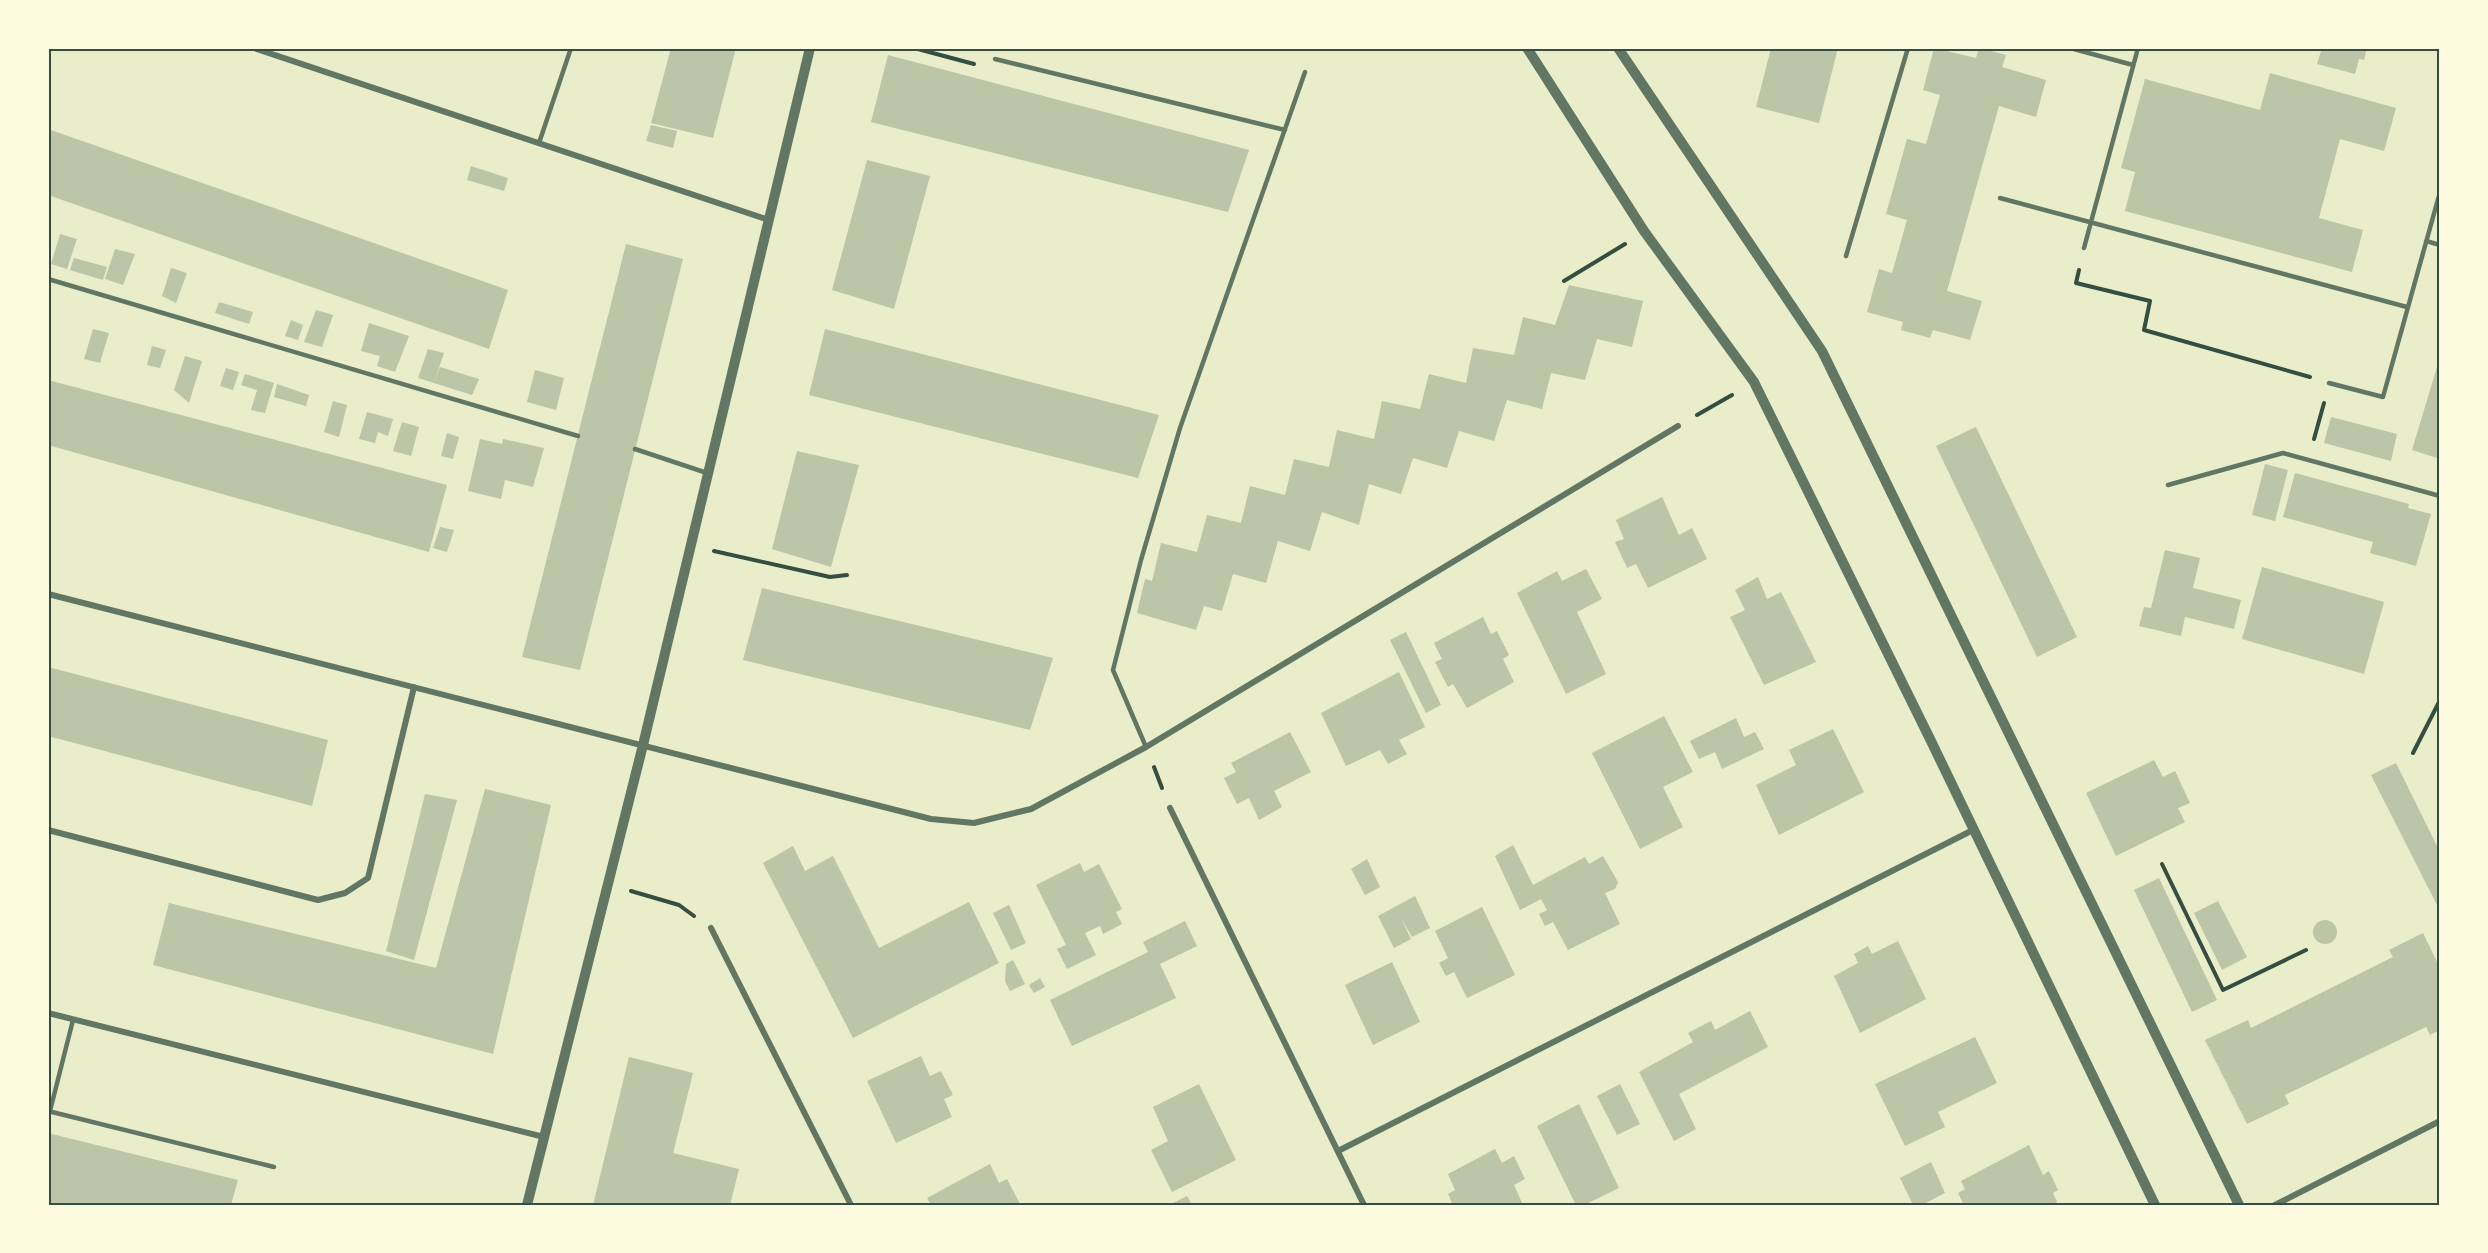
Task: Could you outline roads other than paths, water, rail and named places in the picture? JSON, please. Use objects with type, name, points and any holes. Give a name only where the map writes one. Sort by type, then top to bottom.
[{"type":"street","points":[[254,48],[769,220]]},
{"type":"street","points":[[527,1205],[643,745],[810,48]]},
{"type":"street","points":[[1527,48],[1644,231],[1754,382],[1931,741],[2155,1205]]},
{"type":"street","points":[[1618,48],[1822,351],[2239,1205]]},
{"type":"street","points":[[48,594],[932,819],[974,823],[1031,809],[1146,747],[1678,426]]},
{"type":"street","points":[[48,830],[318,900],[345,892],[368,878],[414,687]]},
{"type":"street","points":[[1170,808],[1364,1205]]},
{"type":"street","points":[[1338,1151],[1972,830]]},
{"type":"street","points":[[711,928],[851,1205]]},
{"type":"street","points":[[48,1013],[544,1137]]},
{"type":"street","points":[[2275,1205],[2440,1121]]},
{"type":"lane","points":[[539,143],[571,48]]},
{"type":"lane","points":[[1846,256],[1908,48]]},
{"type":"lane","points":[[2070,48],[2133,65]]},
{"type":"lane","points":[[2084,248],[2138,48]]},
{"type":"lane","points":[[995,59],[1285,130]]},
{"type":"lane","points":[[1146,747],[1113,670],[1141,560],[1180,428],[1305,72]]},
{"type":"lane","points":[[2330,383],[2383,398],[2440,192]]},
{"type":"lane","points":[[2000,198],[2408,307]]},
{"type":"lane","points":[[2426,241],[2440,245]]},
{"type":"lane","points":[[48,279],[578,436]]},
{"type":"lane","points":[[635,449],[707,473]]},
{"type":"lane","points":[[2169,485],[2283,453],[2440,495]]},
{"type":"lane","points":[[73,1020],[49,1111],[274,1167]]}]
